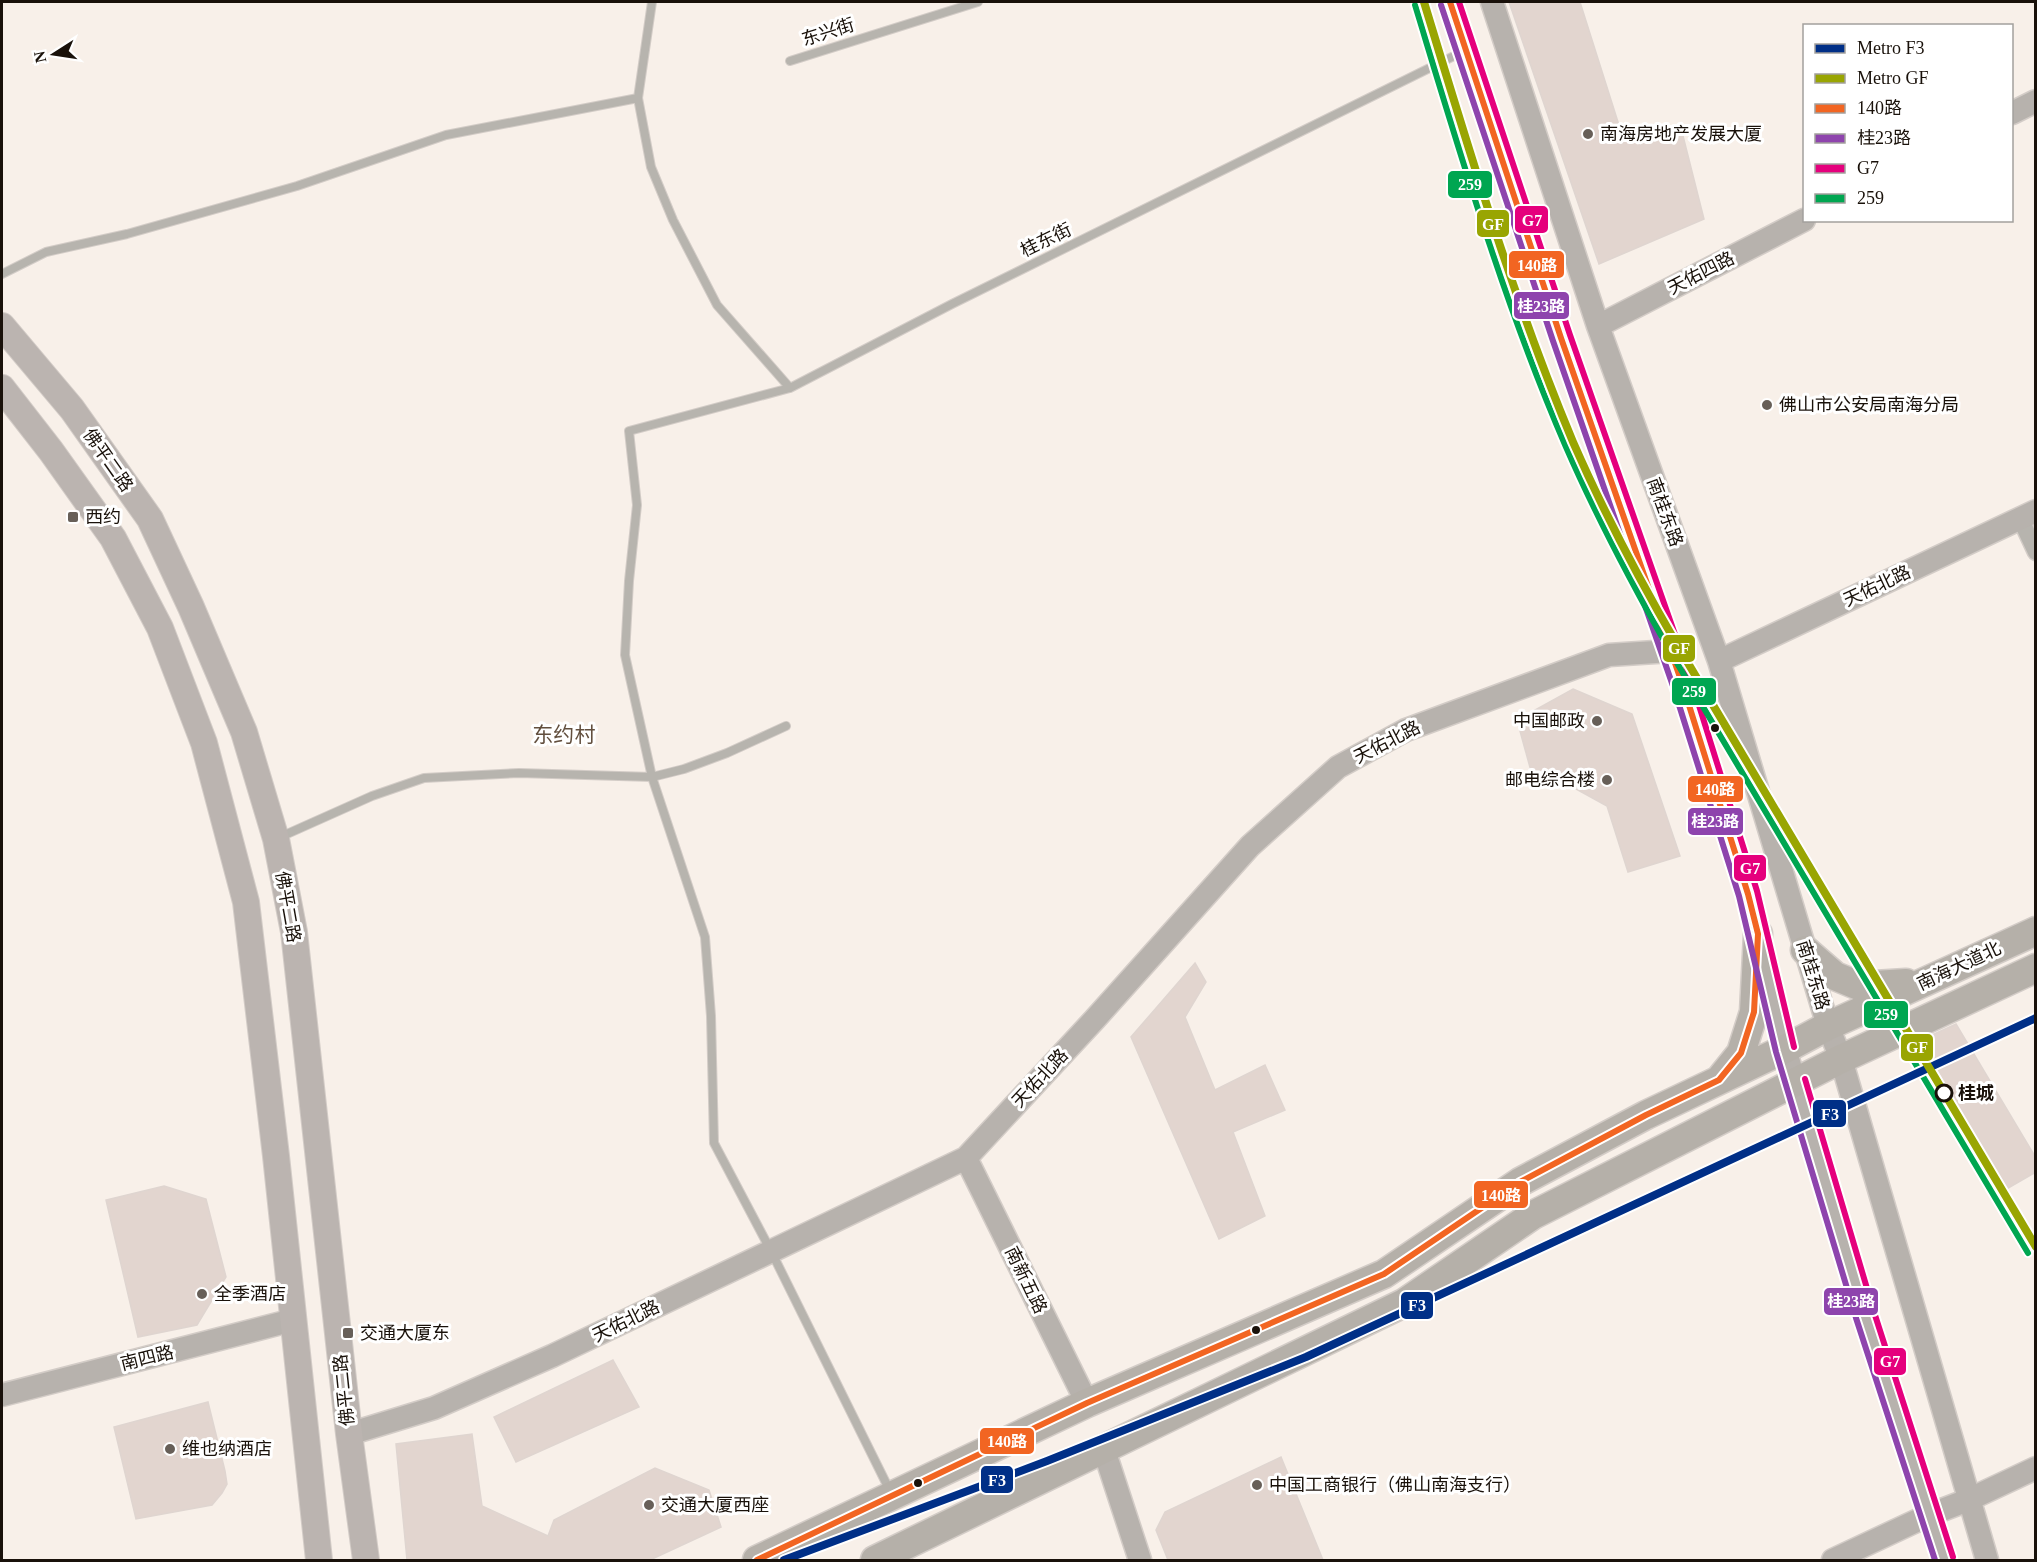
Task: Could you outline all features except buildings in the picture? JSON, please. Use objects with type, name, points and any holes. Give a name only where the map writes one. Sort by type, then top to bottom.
[{"type":"highway","name":"南海大道北","points":[[757,1560],[1086,1403],[1384,1274],[1520,1182],[1646,1115],[1828,1026],[2036,931]]},
{"type":"highway","points":[[1719,1080],[1741,1053],[1754,1012],[1758,934]]},
{"type":"highway","points":[[1805,950],[1835,976],[1859,986],[1900,984],[1948,971]]},
{"type":"highway","name":"南海大道北","points":[[874,1560],[1404,1302],[1533,1215],[1841,1059],[2036,968]]},
{"type":"main road","points":[[1450,2],[1561,338],[1671,651],[1748,894],[1785,1049],[1865,1315],[1944,1560]]},
{"type":"main road","name":"南桂东路","points":[[1492,2],[1598,326],[1719,661],[1828,1026],[1841,1059],[1987,1560]]},
{"type":"main road","points":[[2013,112],[2036,101]]},
{"type":"main road","name":"天佑四路","points":[[1598,326],[1803,221]]},
{"type":"main road","name":"佛平二路","points":[[2,326],[72,409],[150,519],[191,607],[243,732],[276,839],[294,932],[349,1434],[366,1560]]},
{"type":"main road","points":[[2,388],[51,451],[112,538],[160,628],[204,743],[246,902],[319,1560]]},
{"type":"main road","name":"天佑北路","points":[[1719,661],[2028,514]]},
{"type":"main road","name":"天佑北路","points":[[349,1434],[434,1408],[552,1356],[966,1158],[1095,1019],[1250,846],[1338,767],[1406,730],[1609,655],[1671,651]]},
{"type":"main road","name":"南新五路","points":[[966,1158],[1086,1403]]},
{"type":"main road","name":"南四路","points":[[2,1395],[293,1320]]},
{"type":"main road","points":[[1104,1450],[1140,1560]]},
{"type":"main road","points":[[1833,1560],[2036,1468]]},
{"type":"street","points":[[2028,514],[2036,552]]},
{"type":"lane","points":[[652,2],[638,98],[651,167],[673,220],[717,305],[790,388]]},
{"type":"lane","name":"东兴街","points":[[790,61],[978,2]]},
{"type":"lane","name":"桂东街","points":[[652,777],[625,655],[629,581],[637,505],[629,431],[790,388],[952,304],[1467,50]]},
{"type":"lane","points":[[2,274],[46,252],[127,234],[285,189],[446,135],[638,98]]},
{"type":"lane","points":[[276,839],[372,796],[424,778],[519,773],[652,777],[684,769],[727,753],[786,726]]},
{"type":"lane","points":[[652,777],[705,937],[711,1016],[714,1143],[771,1251],[892,1496]]},
{"type":"metro line","name":"GF","points":[[1424,2],[1511,279],[1573,442],[1610,521],[1679,648],[2036,1247]]},
{"type":"metro line","name":"F3","points":[[784,1560],[1047,1461],[1306,1357],[2036,1018]]},
{"type":"transit line","name":"140路","points":[[757,1560],[1087,1403],[1384,1274],[1520,1182],[1646,1115],[1719,1080],[1741,1053],[1754,1012],[1758,934],[1748,894],[1683,686],[1561,338],[1450,2]]},
{"type":"transit line","name":"G7","points":[[1459,2],[1570,335],[1692,683],[1757,891],[1794,1047]]},
{"type":"transit line","name":"259","points":[[1415,5],[1503,283],[1566,447],[1603,526],[1671,653],[2028,1253]]},
{"type":"transit line","name":"桂23路","points":[[1441,5],[1553,341],[1674,689],[1739,896],[1776,1052],[1856,1318],[1935,1560]]},
{"type":"transit line","name":"G7","points":[[1805,1079],[1874,1312],[1953,1557]]},
{"type":"place","name":"南海房地产发展大厦","points":[[1588,134]]},
{"type":"place","name":"佛山市公安局南海分局","points":[[1767,405]]},
{"type":"place","name":"西约","points":[[73,517]]},
{"type":"place","name":"中国邮政","points":[[1597,721]]},
{"type":"place","name":"邮电综合楼","points":[[1607,780]]},
{"type":"place","name":"桂城","points":[[1944,1093]]},
{"type":"place","name":"全季酒店","points":[[202,1294]]},
{"type":"place","name":"交通大厦东","points":[[348,1333]]},
{"type":"place","name":"维也纳酒店","points":[[170,1449]]},
{"type":"place","name":"中国工商银行（佛山南海支行）","points":[[1257,1485]]},
{"type":"place","name":"交通大厦西座","points":[[649,1505]]},
{"type":"district","name":"东约村","points":[[564,735]]}]
